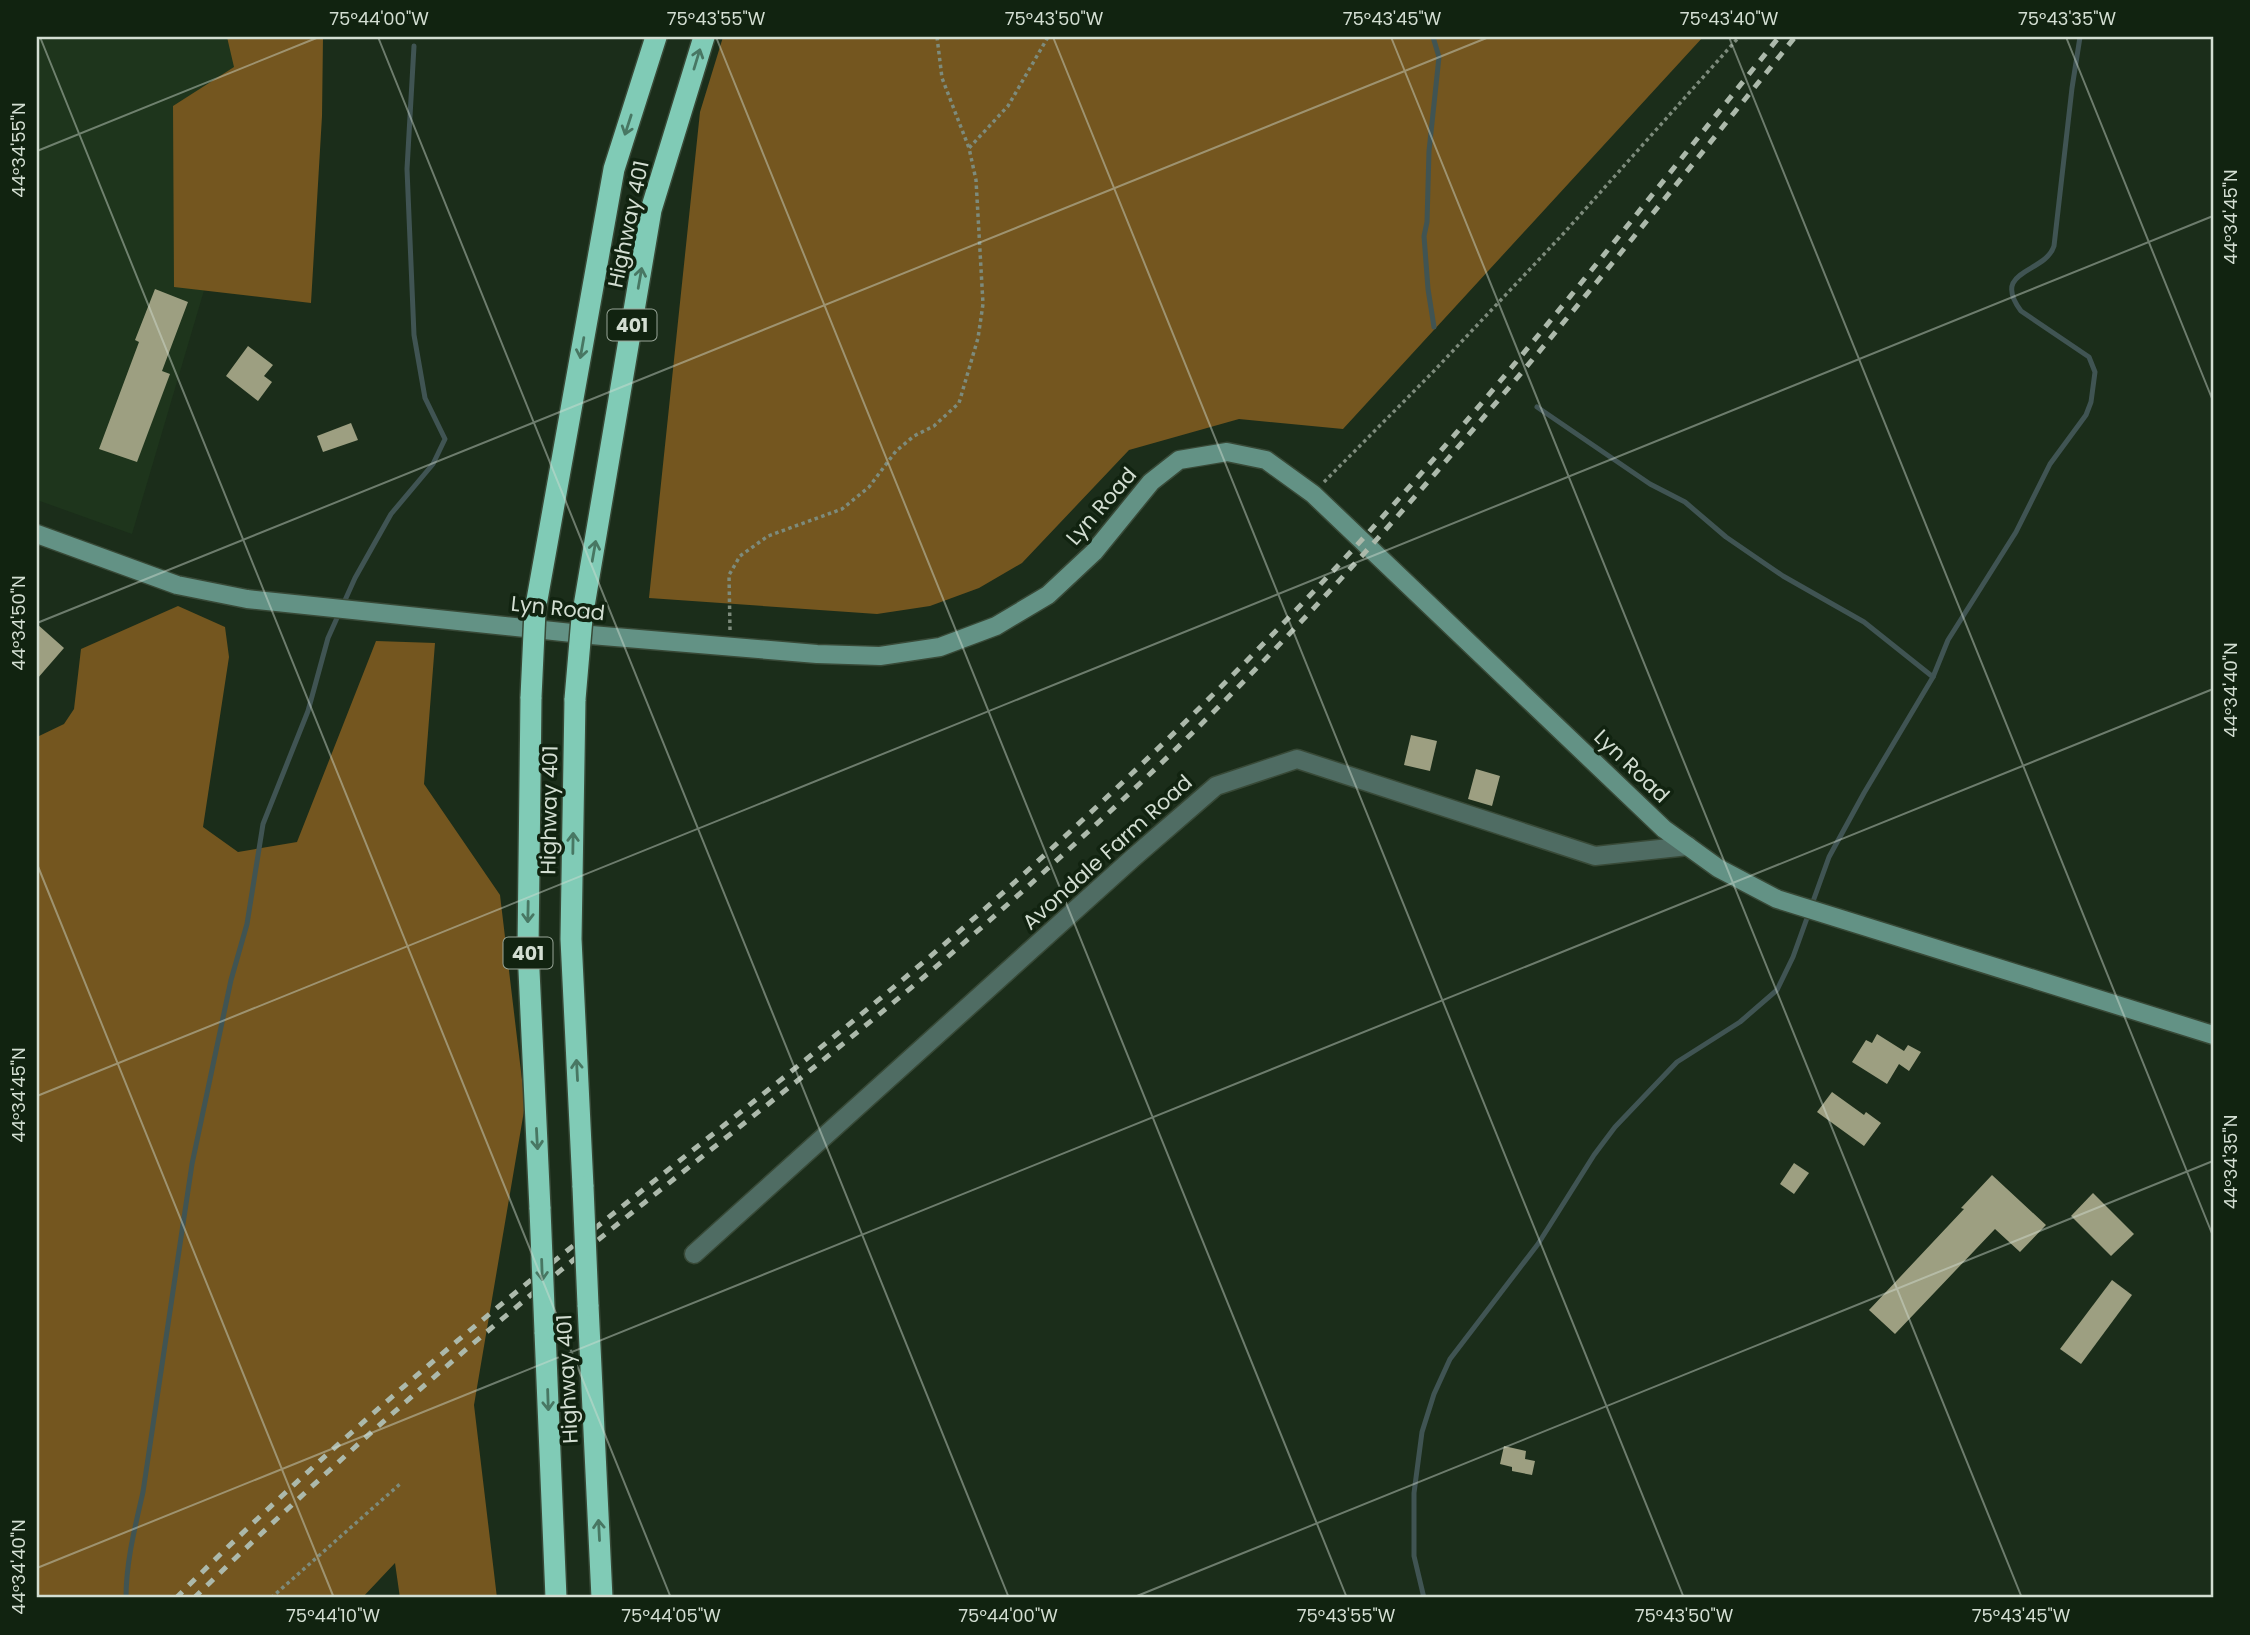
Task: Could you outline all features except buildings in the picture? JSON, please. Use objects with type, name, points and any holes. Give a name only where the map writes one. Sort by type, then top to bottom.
[{"type":"highway","name":"Highway 401","points":[[556,1598],[528,949],[531,697],[535,611],[614,169],[656,37]]},
{"type":"highway","name":"Highway 401","points":[[602,1598],[571,939],[575,699],[582,618],[651,210],[704,37]]},
{"type":"main road","name":"Lyn Road","points":[[37,534],[177,585],[247,598],[591,635],[817,654],[880,656],[940,647],[996,626],[1048,596],[1094,552],[1151,482],[1179,460],[1227,452],[1266,460],[1313,494],[1664,829],[1718,868],[1777,899],[2213,1035]]},
{"type":"street","name":"Avondale Farm Road","points":[[694,1254],[1216,786],[1297,759],[1595,856],[1688,846]]},
{"type":"path","points":[[729,646],[729,575],[740,556],[768,536],[842,509],[869,487],[896,451],[914,436],[934,426],[959,403],[978,338],[983,304],[976,180],[969,148],[942,78],[937,37]]},
{"type":"path","points":[[969,148],[1008,106],[1048,37]]},
{"type":"path","points":[[1313,494],[1564,233],[1739,37]]},
{"type":"path","points":[[271,1598],[400,1484]]},
{"type":"shaded area","points":[[37,37],[275,37],[271,64],[132,534],[37,500]]},
{"type":"shaded area","points":[[227,37],[323,37],[322,116],[311,303],[174,287],[173,106],[234,67]]},
{"type":"shaded area","points":[[723,37],[1703,37],[1343,429],[1239,419],[1129,450],[1022,563],[979,588],[930,606],[877,614],[649,598],[700,112]]},
{"type":"shaded area","points":[[178,606],[225,627],[229,657],[203,827],[238,852],[297,842],[376,641],[435,643],[424,784],[500,895],[525,1105],[474,1405],[497,1598],[400,1598],[395,1563],[362,1598],[37,1598],[37,737],[64,724],[74,709],[81,649]]},
{"type":"waterway","points":[[1433,37],[1439,57],[1429,151],[1427,222],[1424,236],[1434,327]]},
{"type":"waterway","points":[[1424,1598],[1414,1556],[1414,1493],[1422,1432],[1434,1394],[1450,1359],[1538,1244],[1594,1155],[1615,1127],[1677,1062],[1740,1022],[1777,990],[1793,957],[1829,857],[1933,677],[1948,640],[2016,532],[2050,464],[2086,415],[2091,402],[2095,372],[2089,357],[2021,311],[2013,297],[2012,287],[2015,279],[2041,262],[2054,246],[2080,37]]},
{"type":"waterway","points":[[126,1598],[129,1558],[143,1492],[192,1164],[231,980],[247,924],[263,824],[308,711],[328,638],[355,578],[391,514],[433,464],[445,439],[425,398],[414,335],[407,169],[414,46]]},
{"type":"waterway","points":[[1537,407],[1650,484],[1685,502],[1726,537],[1783,576],[1864,622],[1933,677]]},
{"type":"railway","points":[[176,1598],[301,1478],[431,1363],[895,986],[1016,881],[1156,751],[1290,616],[1429,464],[1581,283],[1779,37]]},
{"type":"railway","points":[[194,1598],[354,1448],[478,1339],[858,1031],[1013,900],[1209,716],[1299,624],[1470,433],[1795,37]]}]
